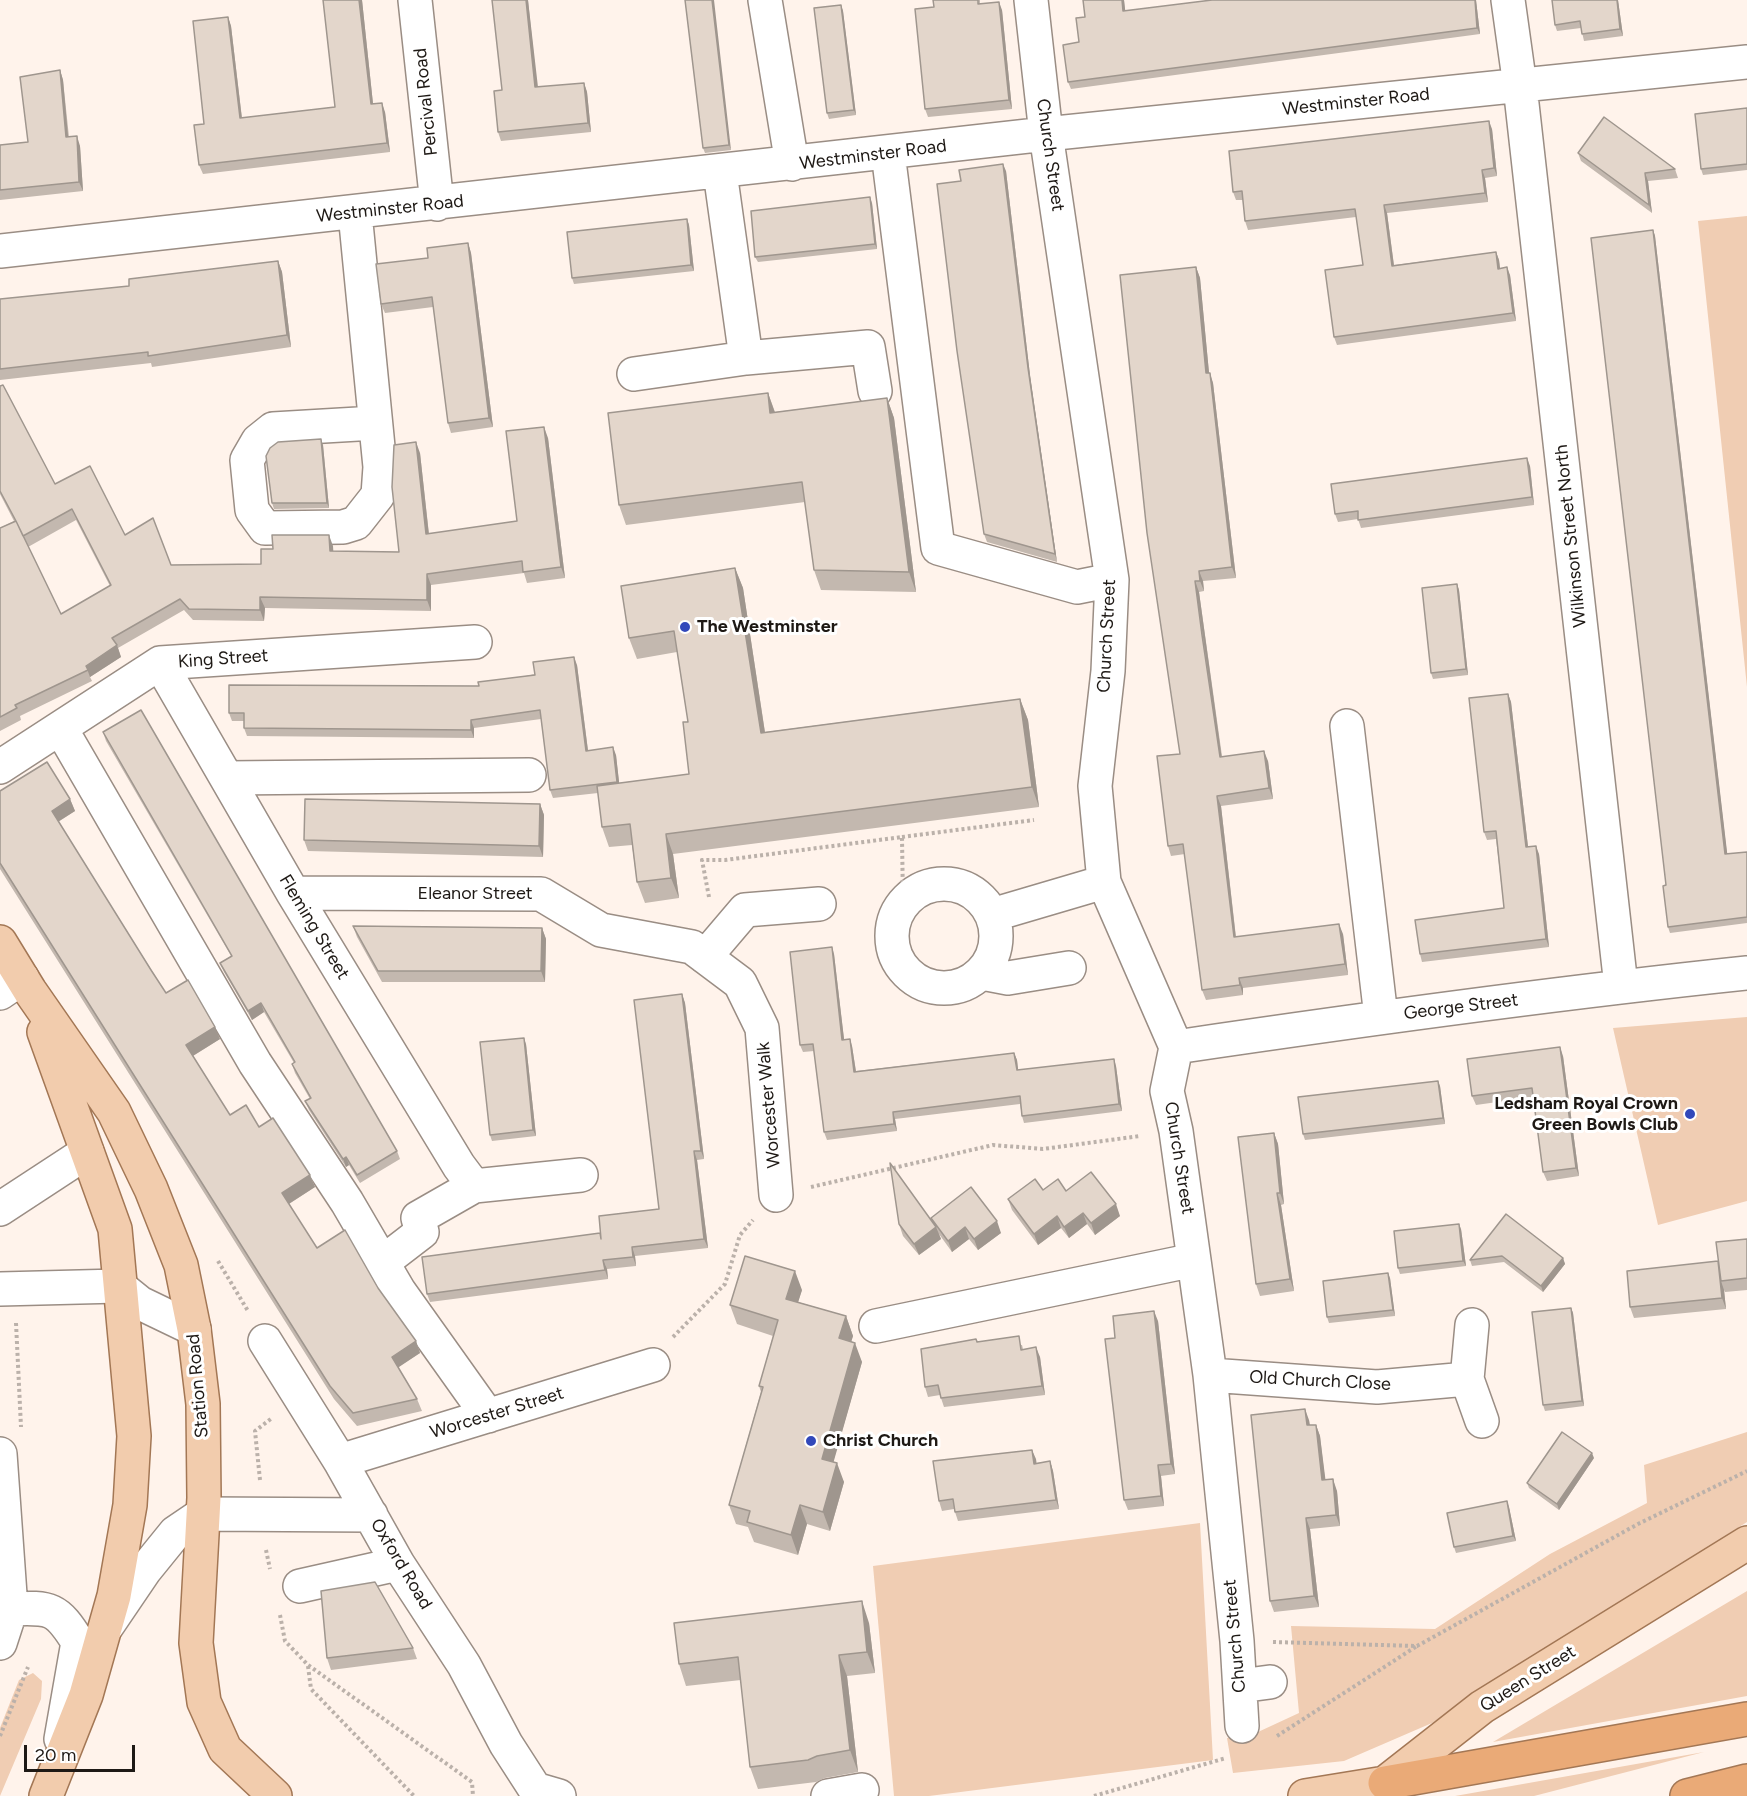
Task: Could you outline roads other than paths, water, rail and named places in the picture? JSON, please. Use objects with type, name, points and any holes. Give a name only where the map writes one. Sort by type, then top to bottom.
[{"type":"highway","points":[[1385,1783],[1747,1719]]},
{"type":"highway","points":[[1687,1796],[1747,1781]]},
{"type":"main road","name":"Station Road","points":[[0,942],[87,1152],[115,1229],[133,1447],[130,1504],[114,1596],[86,1695],[50,1786]]},
{"type":"main road","name":"Station Road","points":[[17,987],[114,1112],[151,1189],[181,1265],[194,1329],[203,1404],[203,1515],[196,1643],[204,1702],[225,1749],[275,1796]]},
{"type":"main road","name":"Queen Street","points":[[1305,1796],[1385,1783],[1482,1707],[1747,1543]]},
{"type":"street","name":"Percival Road","points":[[416,0],[437,204]]},
{"type":"street","points":[[765,0],[792,164]]},
{"type":"street","name":"Church Street","points":[[1031,0],[1046,134],[1112,580],[1108,670],[1095,786],[1104,882],[1176,1047],[1167,1091],[1176,1131],[1209,1375],[1237,1641],[1255,1684],[1242,1726]]},
{"type":"street","name":"Wilkinson Street North","points":[[1508,0],[1520,86],[1621,986]]},
{"type":"street","name":"Westminster Road","points":[[0,251],[437,204],[1046,134],[1747,63]]},
{"type":"street","points":[[888,153],[938,548],[1077,586],[1112,580]]},
{"type":"street","points":[[720,172],[746,358]]},
{"type":"street","points":[[355,213],[380,467],[378,495],[356,524],[343,527],[265,528],[252,510],[247,460],[258,441],[273,429],[375,423]]},
{"type":"street","points":[[634,374],[746,358],[868,347],[875,391]]},
{"type":"street","name":"King Street","points":[[0,767],[160,663],[475,642]]},
{"type":"street","name":"Fleming Street","points":[[160,663],[293,892],[459,1166],[474,1186]]},
{"type":"street","points":[[1347,726],[1381,1017]]},
{"type":"street","points":[[61,729],[255,1063],[347,1202],[399,1291],[488,1416]]},
{"type":"street","points":[[227,778],[529,775]]},
{"type":"street","points":[[992,915],[1104,882]]},
{"type":"street","points":[[951,884],[968,889],[982,900],[992,915],[996,930],[995,946],[982,973],[967,984],[950,989],[932,988],[916,981],[902,969],[893,953],[891,936],[894,918],[903,902],[916,891],[933,885],[951,884]]},
{"type":"street","name":"Eleanor Street","points":[[293,892],[541,894],[601,930],[712,949],[740,983]]},
{"type":"street","points":[[712,949],[745,910],[819,904]]},
{"type":"street","points":[[982,973],[1008,978],[1069,968]]},
{"type":"street","name":"George Street","points":[[1176,1047],[1381,1017],[1621,986],[1747,973]]},
{"type":"street","name":"Worcester Walk","points":[[740,983],[762,1028],[776,1195]]},
{"type":"street","points":[[0,1209],[87,1152]]},
{"type":"street","points":[[383,1262],[422,1232],[418,1218],[474,1186],[581,1175]]},
{"type":"street","points":[[876,1326],[1194,1260]]},
{"type":"street","points":[[6,1295],[119,1286],[140,1303],[194,1329]]},
{"type":"street","points":[[1472,1325],[1467,1379],[1482,1421]]},
{"type":"street","points":[[265,1341],[340,1461]]},
{"type":"street","name":"Worcester Street","points":[[340,1461],[645,1367]]},
{"type":"street","name":"Old Church Close","points":[[1209,1375],[1377,1387],[1467,1379]]},
{"type":"street","points":[[0,1454],[11,1609],[0,1642]]},
{"type":"street","name":"Oxford Road","points":[[340,1461],[399,1564],[464,1665],[506,1744],[535,1789],[559,1796]]},
{"type":"street","points":[[104,1631],[145,1570],[175,1533],[203,1515],[371,1515]]},
{"type":"street","points":[[283,1590],[399,1564]]},
{"type":"street","points":[[11,1609],[39,1607],[63,1618],[78,1642],[50,1786]]},
{"type":"street","points":[[828,1796],[862,1790]]},
{"type":"place","name":"The Westminster","points":[[685,627]]},
{"type":"place","name":"Ledsham Royal Crown Green Bowls Club","points":[[1690,1114]]},
{"type":"place","name":"Christ Church","points":[[811,1441]]}]
